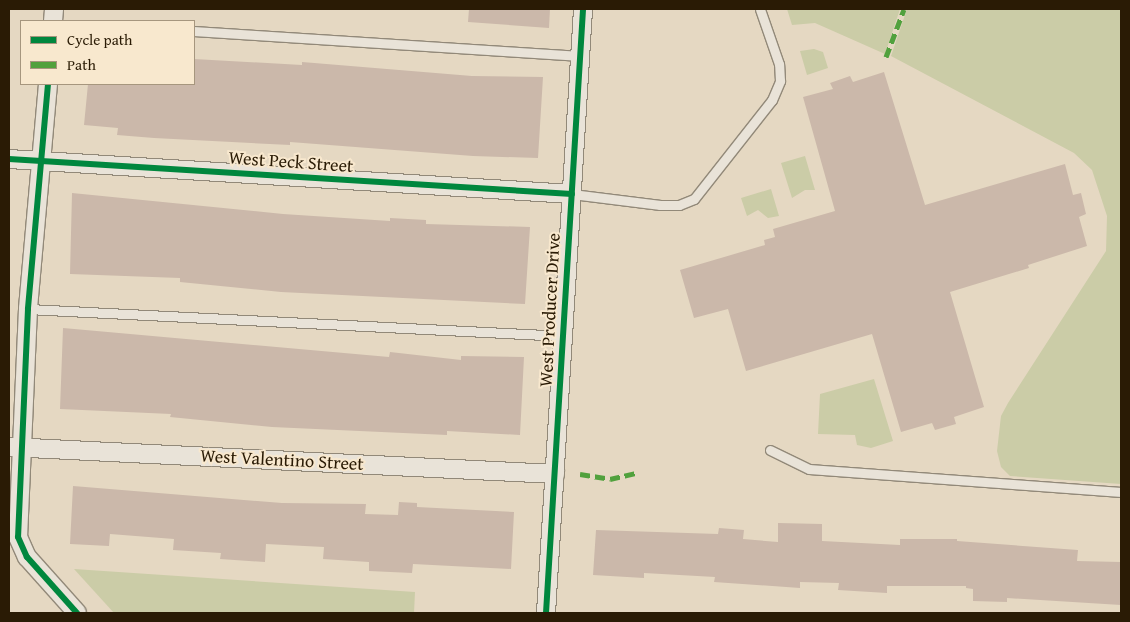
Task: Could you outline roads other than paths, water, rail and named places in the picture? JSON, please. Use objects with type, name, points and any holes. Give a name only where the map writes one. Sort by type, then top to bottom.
[{"type":"street","name":"West Producer Drive","points":[[546,613],[583,9]]},
{"type":"street","points":[[48,85],[16,447],[18,537],[27,557],[77,613]]},
{"type":"street","name":"West Peck Street","points":[[9,160],[572,194]]},
{"type":"street","name":"West Valentino Street","points":[[16,447],[555,474]]},
{"type":"lane","points":[[572,194],[644,203],[679,205],[694,199],[772,100],[780,81],[779,64],[760,9]]},
{"type":"lane","points":[[195,32],[580,56]]},
{"type":"lane","points":[[28,309],[564,336]]},
{"type":"lane","points":[[770,450],[809,469],[1121,492]]}]
